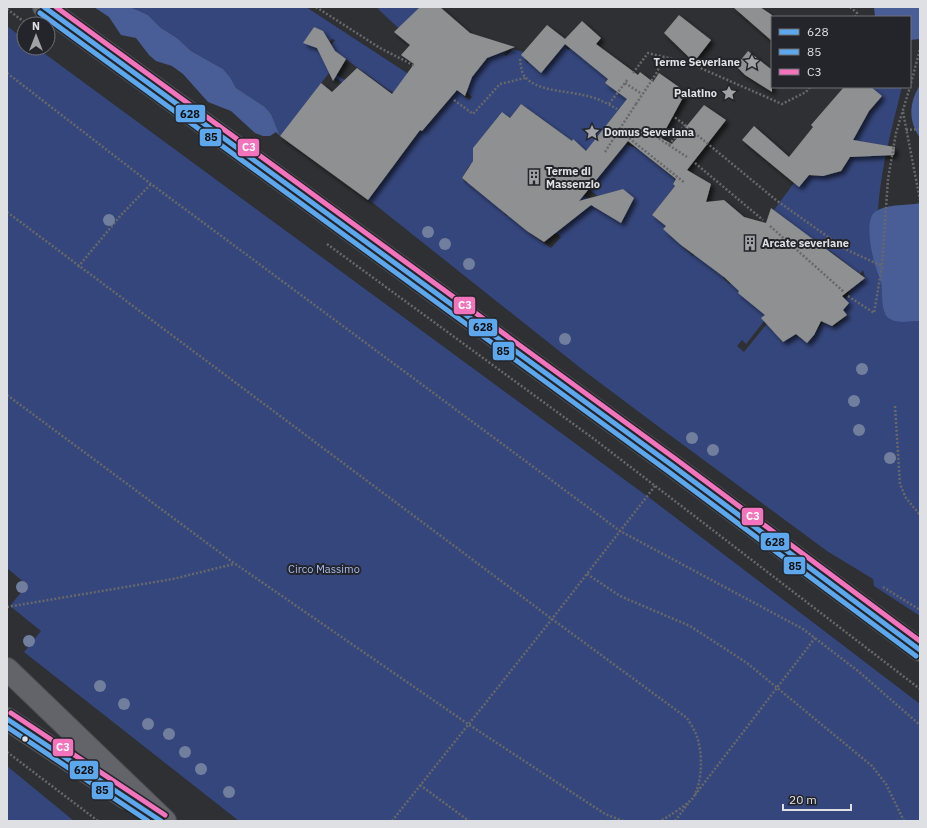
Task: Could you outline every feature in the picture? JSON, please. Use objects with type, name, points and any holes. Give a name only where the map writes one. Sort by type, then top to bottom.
[{"type":"main road","points":[[44,7],[673,466],[920,650]]},
{"type":"main road","points":[[7,669],[165,821]]},
{"type":"main road","points":[[7,720],[161,821]]},
{"type":"path","points":[[316,7],[380,48],[415,66]]},
{"type":"path","points":[[850,7],[857,13],[856,16]]},
{"type":"path","points":[[7,9],[16,16]]},
{"type":"path","points":[[911,83],[920,49]]},
{"type":"path","points":[[632,73],[648,53],[689,63],[782,104],[806,92],[809,88]]},
{"type":"path","points":[[605,152],[656,74],[665,56]]},
{"type":"path","points":[[520,59],[521,70],[525,78],[533,84],[585,95],[609,104],[617,110]]},
{"type":"path","points":[[7,73],[151,184],[620,531],[803,629],[822,643],[920,725]]},
{"type":"path","points":[[454,100],[473,114],[500,84],[525,78]]},
{"type":"path","points":[[609,104],[628,79]]},
{"type":"path","points":[[626,83],[642,94]]},
{"type":"path","points":[[848,296],[874,313],[882,266],[888,179],[896,133],[910,88]]},
{"type":"path","points":[[902,112],[920,200]]},
{"type":"path","points":[[673,116],[795,213],[845,249],[882,266]]},
{"type":"path","points":[[669,145],[685,125]]},
{"type":"path","points":[[906,130],[920,129]]},
{"type":"path","points":[[619,130],[685,182]]},
{"type":"path","points":[[652,134],[687,157]]},
{"type":"path","points":[[695,163],[763,220]]},
{"type":"path","points":[[78,267],[121,215],[151,184]]},
{"type":"path","points":[[7,212],[78,267],[552,620],[687,718],[697,734],[701,757],[701,775],[692,798],[668,817],[660,821]]},
{"type":"path","points":[[770,226],[844,292]]},
{"type":"path","points":[[324,242],[655,486],[920,689]]},
{"type":"path","points":[[7,394],[234,564],[468,724],[605,814],[623,821]]},
{"type":"path","points":[[895,406],[900,484],[906,498],[920,515]]},
{"type":"path","points":[[392,821],[552,620],[655,486],[673,466]]},
{"type":"path","points":[[7,607],[173,579],[234,564]]},
{"type":"path","points":[[587,574],[620,596],[690,626],[747,663],[872,766],[886,784],[904,821]]},
{"type":"path","points":[[883,587],[920,610]]},
{"type":"path","points":[[675,821],[815,638]]},
{"type":"path","points":[[7,752],[98,821]]},
{"type":"path","points":[[420,785],[469,821]]},
{"type":"green space","points":[[130,7],[306,7],[407,73],[403,98],[387,89],[343,57],[331,71],[422,131],[427,126],[425,124],[428,120],[431,121],[457,90],[469,100],[472,97],[378,9],[379,7],[420,7],[404,24],[472,77],[487,58],[508,50],[504,54],[506,56],[513,49],[523,52],[528,56],[525,60],[528,63],[547,30],[567,45],[566,47],[568,50],[571,47],[608,78],[605,83],[607,85],[612,79],[632,93],[609,122],[595,159],[573,140],[572,141],[521,104],[510,118],[502,112],[473,148],[473,164],[469,166],[462,178],[466,183],[476,179],[507,216],[509,215],[527,231],[551,248],[561,237],[554,231],[575,210],[580,193],[605,213],[621,223],[633,198],[623,189],[598,196],[576,181],[607,159],[611,162],[626,144],[638,149],[675,179],[673,184],[675,186],[652,215],[666,226],[663,229],[684,242],[681,245],[693,256],[697,252],[712,268],[714,266],[725,276],[723,278],[730,284],[732,281],[740,290],[738,293],[769,315],[746,344],[742,340],[737,346],[744,352],[774,315],[778,336],[782,342],[785,340],[789,332],[794,336],[796,334],[807,343],[827,317],[834,327],[847,315],[843,310],[845,299],[859,278],[862,280],[865,277],[863,270],[860,274],[830,251],[826,251],[774,210],[799,176],[804,174],[811,176],[823,176],[841,171],[849,159],[853,157],[875,156],[875,144],[851,142],[869,111],[882,96],[872,91],[874,88],[902,88],[884,163],[878,210],[873,215],[870,236],[876,268],[881,280],[884,312],[890,319],[905,322],[920,321],[920,616],[874,586],[873,579],[827,551],[583,370],[368,199],[415,137],[329,73],[280,136],[271,114],[265,107],[236,88],[230,77],[223,69],[191,51],[177,38],[161,28],[148,15]],"holes":[[[314,27],[316,28],[318,34],[323,31],[324,33],[320,38],[305,41],[308,36],[311,37],[311,31]],[[332,39],[335,40],[331,46],[334,48],[330,52],[324,52],[320,55],[319,52]]]},
{"type":"green space","name":"Circo Massimo","points":[[7,26],[16,33],[16,56],[48,56],[655,502],[920,704],[920,821],[239,821],[24,652],[41,631],[10,606],[27,585],[7,568]]},
{"type":"green space","points":[[7,766],[74,821],[7,821]]},
{"type":"shaded area","points":[[94,7],[130,7],[148,15],[161,28],[177,38],[191,51],[223,69],[230,77],[236,88],[265,107],[271,114],[280,136],[276,132],[270,136],[263,136],[255,133],[231,111],[208,102],[183,74],[172,66],[156,61],[149,55],[136,38],[121,35],[109,17]]},
{"type":"shaded area","points":[[874,7],[920,7],[920,39],[911,40],[911,16],[875,16]]},
{"type":"shaded area","points":[[920,85],[920,138],[913,125],[911,112],[916,91]]},
{"type":"shaded area","points":[[920,203],[920,321],[894,321],[887,316],[883,308],[881,282],[876,270],[871,248],[869,232],[871,219],[877,210],[889,206]]},
{"type":"building","points":[[420,7],[440,7],[470,33],[515,47],[487,58],[472,77],[465,96],[457,90],[422,131],[420,130],[368,200],[280,136],[321,83],[332,92],[357,68],[392,94],[414,64],[401,55],[410,45],[394,32]]},
{"type":"building","points":[[733,7],[760,7],[772,15],[771,40]]},
{"type":"building","points":[[679,15],[711,40],[694,62],[664,33]]},
{"type":"building","points":[[582,21],[601,38],[596,44],[638,75],[640,72],[653,82],[659,73],[686,92],[661,138],[672,144],[704,105],[726,120],[687,170],[711,184],[706,202],[724,200],[744,217],[766,223],[771,208],[865,278],[842,296],[849,303],[843,310],[847,315],[832,326],[821,321],[814,335],[807,343],[796,334],[783,342],[761,318],[765,315],[738,293],[739,291],[724,277],[681,245],[663,229],[666,226],[652,215],[675,186],[673,184],[676,179],[628,141],[579,201],[623,189],[634,198],[621,223],[591,205],[544,242],[527,231],[462,178],[473,161],[473,148],[502,112],[510,118],[521,104],[572,141],[573,139],[586,151],[627,99],[605,83],[608,79],[565,44],[541,73],[521,55],[547,25],[565,39]]},
{"type":"building","points":[[314,27],[323,31],[335,51],[346,59],[333,81],[317,48],[303,43]]},
{"type":"building","points":[[748,51],[771,69],[772,92],[745,75],[736,66]]},
{"type":"building","points":[[843,88],[872,88],[882,96],[869,111],[853,140],[895,147],[894,155],[850,157],[841,171],[823,176],[809,175],[799,187],[742,140],[754,126],[789,157],[813,127],[811,125]]},
{"type":"transit line","name":"628","points":[[44,7],[673,466],[920,650]]},
{"type":"transit line","name":"C3","points":[[56,7],[677,460],[920,641]]},
{"type":"transit line","name":"85","points":[[40,13],[669,472],[916,656]]},
{"type":"transit line","name":"C3","points":[[11,713],[165,815]]},
{"type":"transit line","name":"628","points":[[7,719],[161,821]]},
{"type":"transit line","name":"85","points":[[7,727],[148,821]]},
{"type":"place","name":"Terme Severiane","points":[[752,62]]},
{"type":"place","name":"Palatino","points":[[729,93]]},
{"type":"place","name":"Domus Severiana","points":[[592,132]]},
{"type":"place","name":"Terme di Massenzio","points":[[534,177]]},
{"type":"place","name":"Arcate severiane","points":[[750,243]]}]
